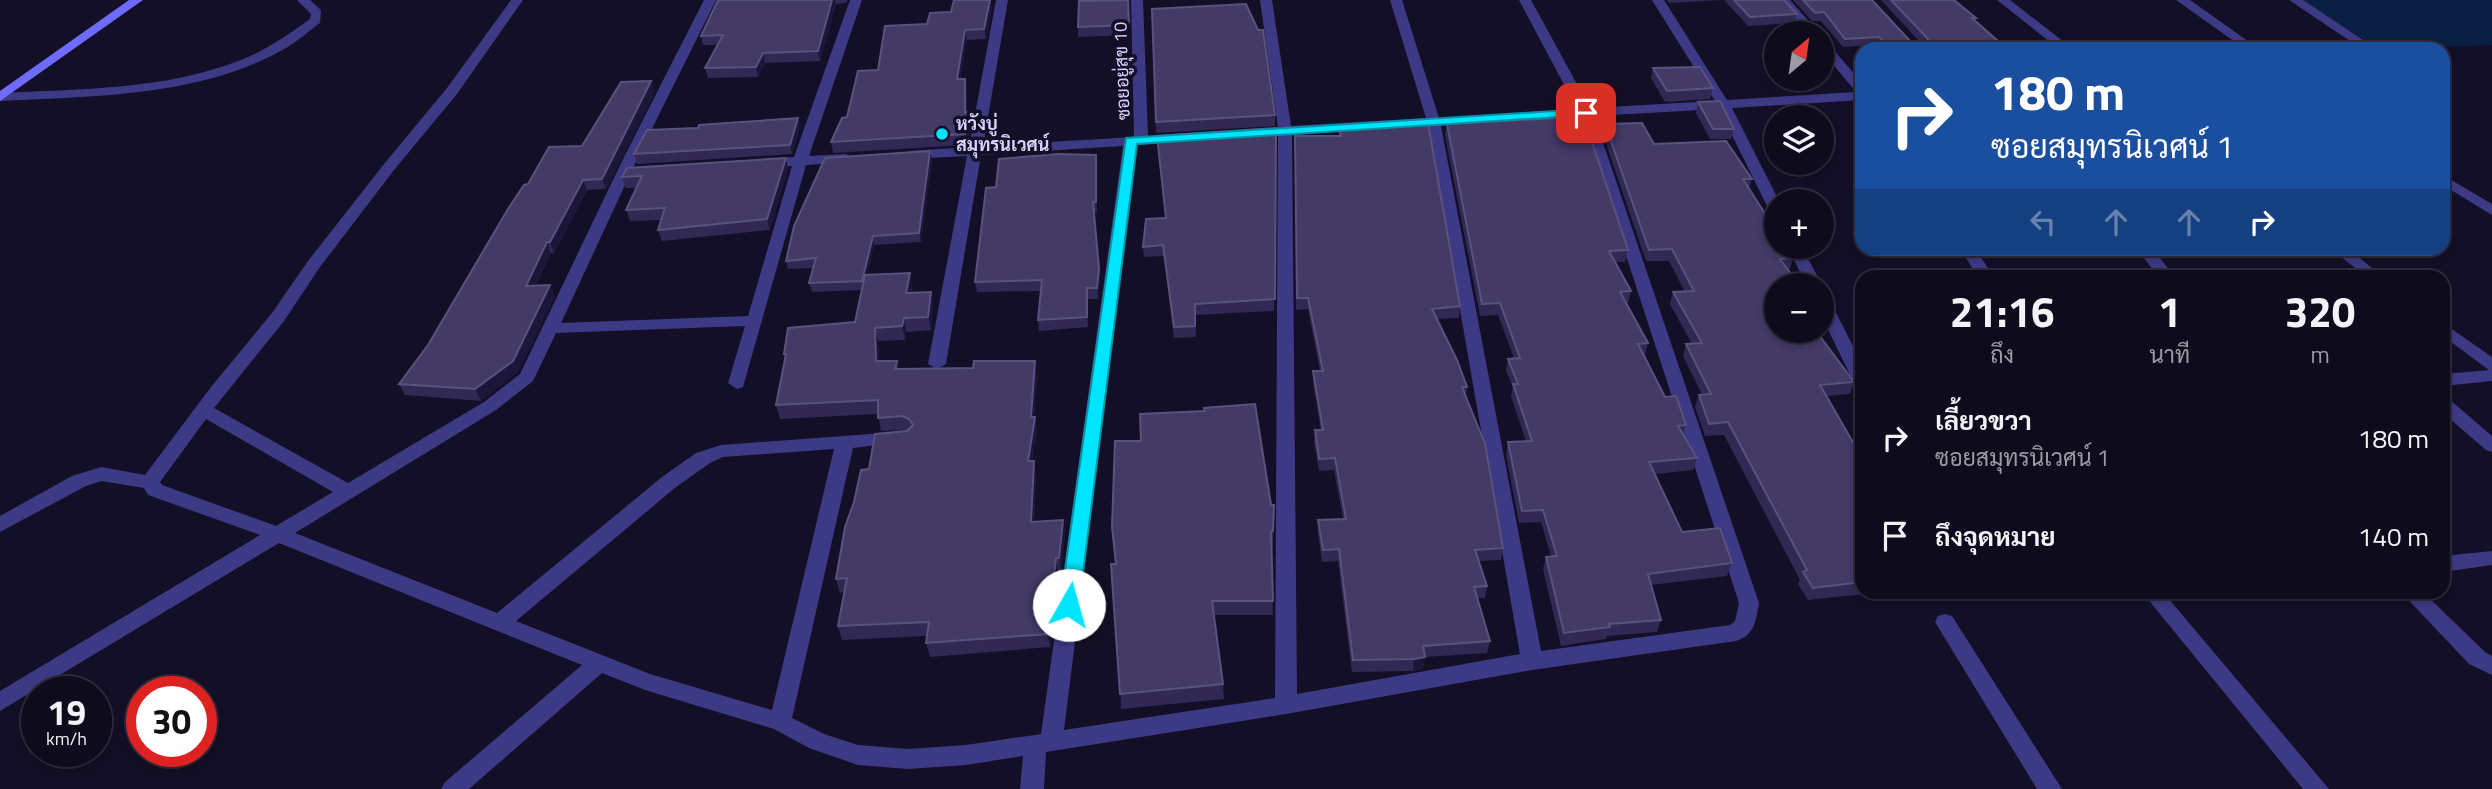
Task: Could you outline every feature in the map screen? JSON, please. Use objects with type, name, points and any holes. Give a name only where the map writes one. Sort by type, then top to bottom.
[{"type":"street","points":[[0,97],[138,0]]},
{"type":"street","points":[[0,97],[151,87],[235,65],[261,55],[316,20],[317,13],[303,0]]},
{"type":"street","points":[[150,482],[203,410],[278,317],[314,264],[452,91],[517,0]]},
{"type":"street","points":[[0,702],[490,406],[527,377],[633,171],[710,0]]},
{"type":"street","points":[[737,383],[800,161],[856,0]]},
{"type":"street","points":[[937,364],[1002,0]]},
{"type":"street","name":"ซอยอยู่สุข 10","points":[[1032,789],[1043,742],[1136,140],[1138,0]]},
{"type":"street","points":[[1266,0],[1285,131],[1286,705]]},
{"type":"street","points":[[1396,0],[1434,122],[1532,661]]},
{"type":"street","points":[[0,526],[79,481],[101,474],[150,482],[155,490],[277,534],[645,681],[780,722],[817,741],[870,757],[943,757],[1286,705],[1532,661],[1736,633],[1745,625],[1749,603],[1586,113],[1525,0]]},
{"type":"street","points":[[1658,0],[1723,104],[1766,189]]},
{"type":"street","points":[[1783,0],[1802,21]]},
{"type":"street","points":[[2003,0],[2058,42]]},
{"type":"street","points":[[2182,0],[2243,42]]},
{"type":"street","points":[[2295,0],[2357,40]]},
{"type":"street","points":[[1834,59],[1855,84]]},
{"type":"street","points":[[1233,134],[1855,94]]},
{"type":"street","points":[[894,155],[1194,137]]},
{"type":"street","points":[[747,164],[867,157]]},
{"type":"street","points":[[2450,183],[2492,211]]},
{"type":"street","points":[[2150,256],[2161,270]]},
{"type":"street","points":[[2348,256],[2366,270]]},
{"type":"street","points":[[550,328],[755,321]]},
{"type":"street","points":[[1834,325],[1855,367]]},
{"type":"street","points":[[2450,333],[2492,365]]},
{"type":"street","points":[[2450,379],[2492,375]]},
{"type":"street","points":[[2450,409],[2492,446]]},
{"type":"street","points":[[203,410],[348,492]]},
{"type":"street","points":[[500,622],[670,481],[703,458],[721,450],[904,438]]},
{"type":"street","points":[[780,722],[845,442]]},
{"type":"street","points":[[2450,563],[2492,558]]},
{"type":"street","points":[[2158,599],[2318,789]]},
{"type":"street","points":[[2418,599],[2477,657],[2492,666]]},
{"type":"street","points":[[1945,622],[2050,789]]},
{"type":"street","points":[[453,789],[599,663]]},
{"type":"water","points":[[2301,0],[2492,0],[2492,45],[2450,47],[2450,42],[2366,41]]},
{"type":"building","points":[[718,0],[832,0],[818,51],[763,53],[756,67],[705,68],[723,35],[701,36]]},
{"type":"building","points":[[954,0],[990,0],[984,29],[965,30],[957,79],[965,79],[965,113],[969,112],[965,134],[831,142],[842,118],[847,117],[858,71],[878,70],[885,26],[927,24],[930,13],[951,12]]},
{"type":"building","points":[[1128,0],[1129,25],[1078,27],[1079,1]]},
{"type":"building","points":[[1734,0],[1784,0],[1797,14],[1750,17]]},
{"type":"building","points":[[1803,0],[1872,0],[1911,42],[1884,42],[1879,37],[1845,39],[1834,21],[1824,12],[1815,13]]},
{"type":"building","points":[[1891,0],[1954,0],[1999,42],[1928,42]]},
{"type":"building","points":[[1246,4],[1258,30],[1263,30],[1275,115],[1156,122],[1152,9]]},
{"type":"building","points":[[1700,67],[1713,88],[1667,91],[1653,68]]},
{"type":"building","points":[[651,81],[602,179],[583,180],[550,242],[547,242],[526,286],[550,285],[513,361],[475,389],[399,384],[428,345],[508,209],[524,185],[528,184],[549,147],[582,146],[621,82]]},
{"type":"building","points":[[1720,101],[1734,129],[1713,129],[1698,102]]},
{"type":"building","points":[[1579,117],[1586,124],[1628,250],[1609,251],[1631,291],[1620,292],[1648,343],[1638,344],[1665,397],[1676,396],[1686,425],[1678,426],[1697,458],[1649,462],[1682,532],[1720,528],[1732,563],[1648,574],[1661,620],[1609,624],[1610,627],[1564,633],[1546,557],[1557,556],[1543,510],[1522,511],[1508,442],[1532,441],[1513,384],[1518,384],[1508,359],[1520,358],[1500,303],[1482,304],[1447,124]]},
{"type":"building","points":[[798,118],[790,145],[634,154],[647,130]]},
{"type":"building","points":[[1428,123],[1460,306],[1432,309],[1457,360],[1467,387],[1462,387],[1485,444],[1503,548],[1475,550],[1487,586],[1474,587],[1490,641],[1423,646],[1425,657],[1414,659],[1353,660],[1339,549],[1323,550],[1318,520],[1346,519],[1335,458],[1319,459],[1315,430],[1323,430],[1313,371],[1323,371],[1308,298],[1297,298],[1295,136],[1341,136],[1339,130]]},
{"type":"building","points":[[1642,123],[1654,144],[1726,141],[1752,179],[1743,179],[1764,212],[1764,259],[1780,259],[1790,273],[1764,273],[1764,343],[1825,343],[1854,382],[1820,385],[1855,446],[1855,583],[1813,588],[1803,572],[1807,570],[1728,422],[1709,424],[1699,395],[1711,394],[1686,344],[1702,343],[1673,292],[1694,291],[1672,249],[1649,250],[1605,124]]},
{"type":"building","points":[[1276,128],[1275,299],[1195,304],[1195,326],[1174,327],[1163,245],[1143,247],[1146,219],[1166,218],[1157,136]]},
{"type":"building","points":[[930,151],[919,233],[873,236],[862,281],[809,283],[816,258],[786,261],[794,226],[825,158]]},
{"type":"building","points":[[1058,154],[1096,155],[1096,202],[1093,202],[1099,269],[1097,288],[1087,288],[1087,317],[1038,320],[1042,280],[975,282],[986,188],[996,187],[999,159]]},
{"type":"building","points":[[786,158],[767,219],[658,230],[665,208],[626,210],[642,176],[622,177],[627,168]]},
{"type":"building","points":[[910,273],[906,293],[931,292],[928,317],[904,318],[902,326],[875,328],[876,361],[897,361],[895,369],[973,368],[974,361],[1035,361],[1031,417],[1035,417],[1028,461],[1034,461],[1031,522],[1063,520],[1048,634],[926,643],[929,622],[838,626],[847,578],[836,579],[845,527],[861,470],[869,469],[875,434],[907,431],[913,425],[909,419],[902,416],[878,418],[878,400],[776,405],[788,328],[855,322],[865,275]]},
{"type":"building","points":[[1255,404],[1271,505],[1274,505],[1271,531],[1273,601],[1212,601],[1223,684],[1120,694],[1111,564],[1116,564],[1112,527],[1115,441],[1141,441],[1140,414],[1205,411],[1204,408]]},
{"type":"place","name":"หวังบู่ สมุทรนิเวศน์","points":[[942,134]]},
{"type":"route","points":[[1069,605],[1131,141],[1586,113]]}]
